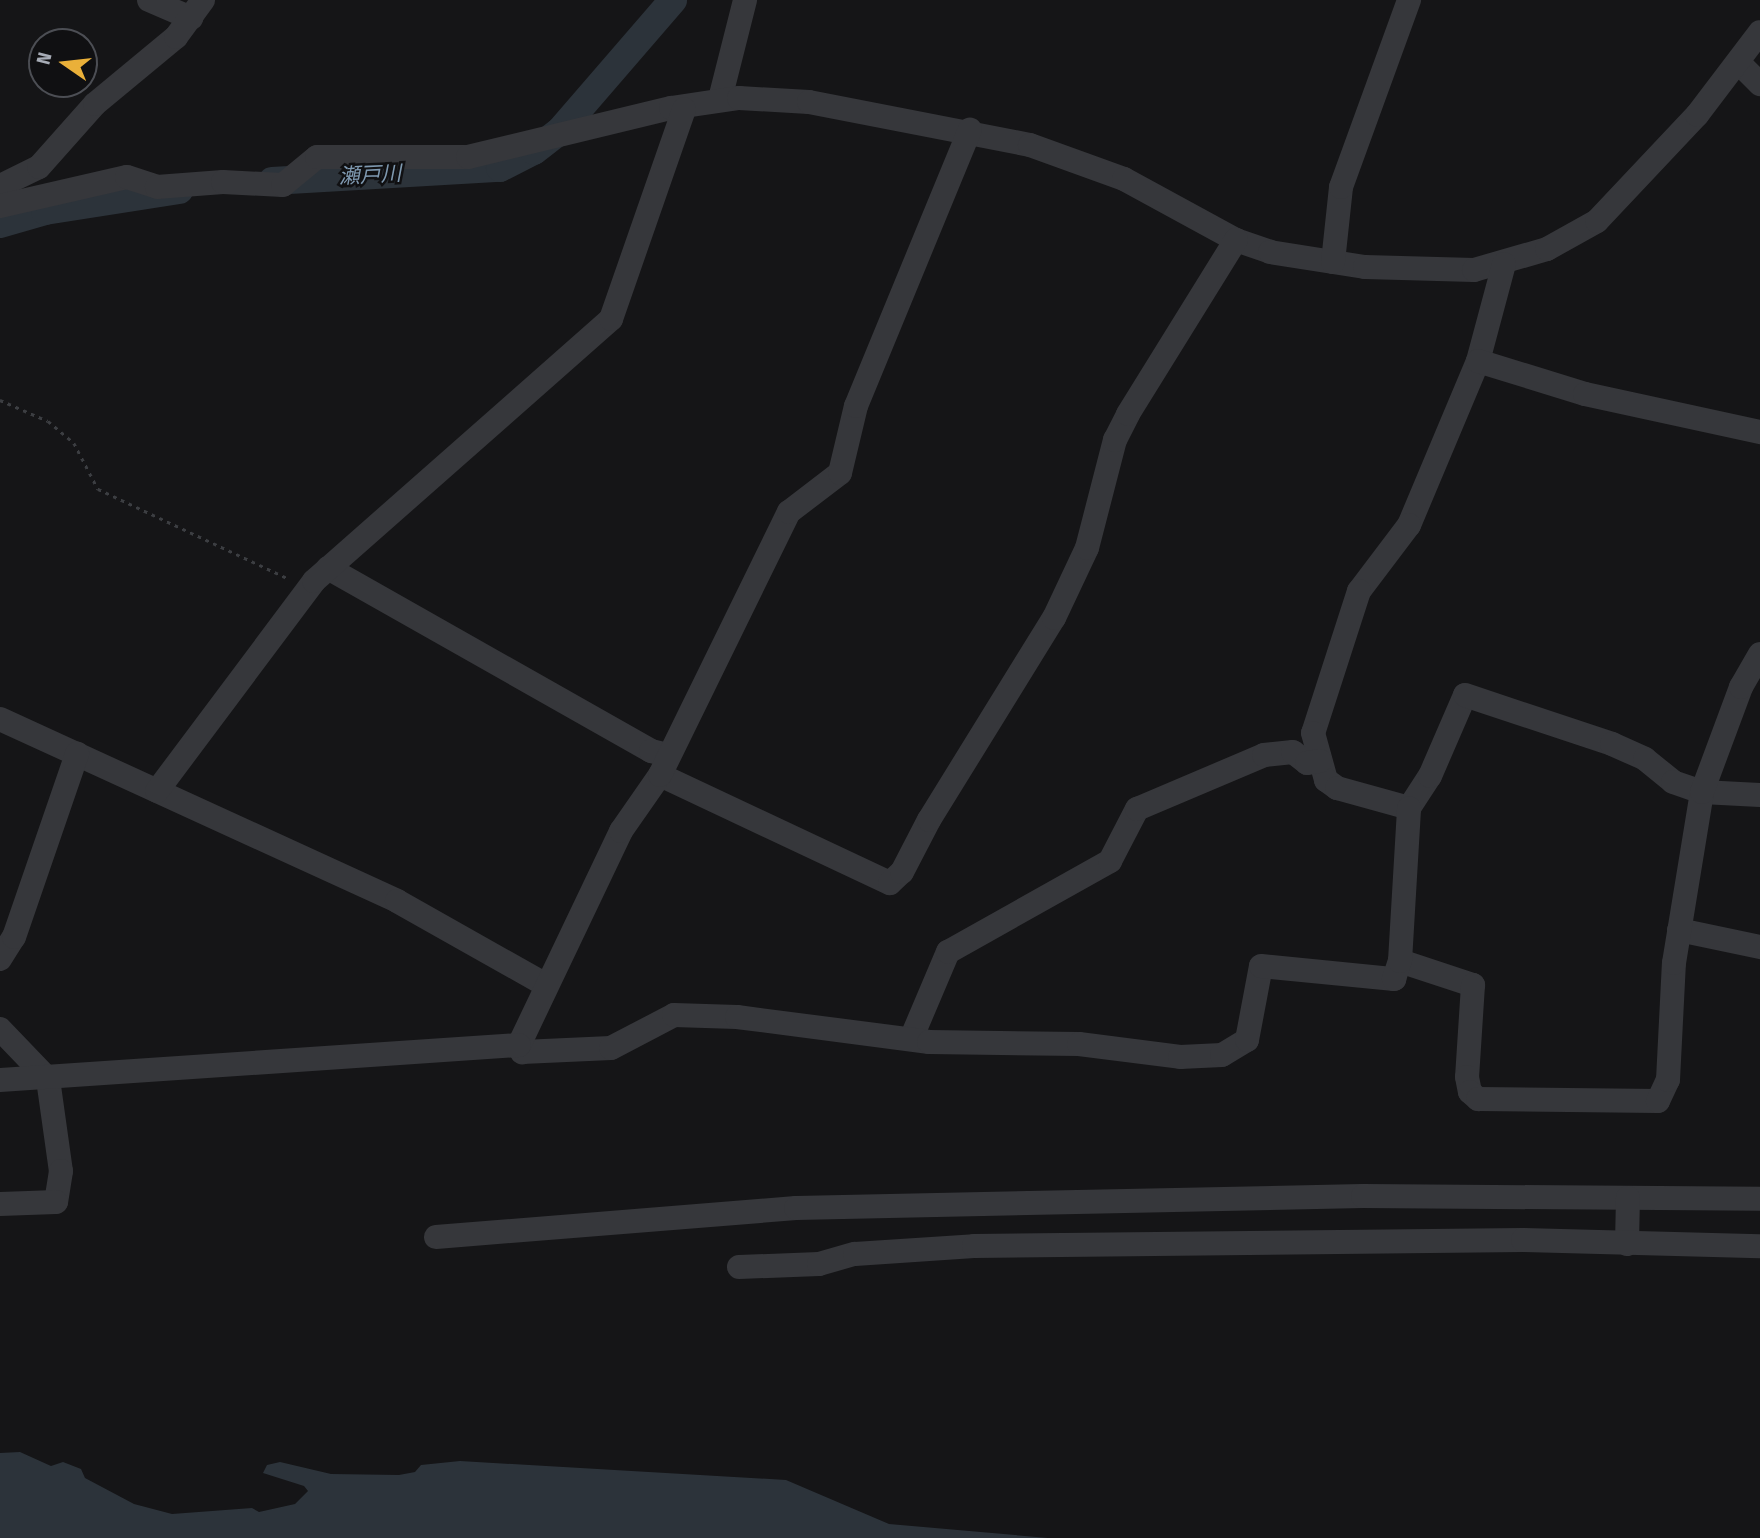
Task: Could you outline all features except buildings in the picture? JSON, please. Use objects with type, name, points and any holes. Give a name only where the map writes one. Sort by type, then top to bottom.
[{"type":"street","points":[[0,186],[39,167],[95,104],[176,37],[197,9],[149,0]]},
{"type":"street","points":[[720,99],[745,0]]},
{"type":"street","points":[[1333,262],[1342,187],[1409,0]]},
{"type":"street","points":[[0,206],[127,177],[157,187],[223,182],[284,185],[317,157],[468,158],[659,110],[684,109],[720,99],[809,102],[970,130],[1093,166],[1236,240],[1270,252],[1402,271],[1474,270],[1504,264],[1556,245],[1597,221],[1670,147],[1739,63],[1760,32]]},
{"type":"street","points":[[1739,63],[1760,84]]},
{"type":"street","points":[[157,791],[309,588],[328,568],[611,319],[684,109]]},
{"type":"street","points":[[970,130],[856,406],[840,473],[789,512],[664,765],[621,831],[519,1045],[522,1052],[611,1048],[674,1015],[749,1018],[911,1039],[1029,1046],[1079,1044],[1180,1057],[1222,1055],[1247,1040],[1261,966],[1394,979],[1401,961],[1409,808]]},
{"type":"street","points":[[328,568],[651,751],[664,765],[890,883],[902,872],[929,820],[1054,618],[1087,548],[1120,431],[1236,240]]},
{"type":"street","points":[[1504,264],[1478,360],[1409,525],[1359,591],[1313,733],[1326,780],[1336,788],[1409,808],[1417,803],[1465,695],[1612,744],[1645,759],[1673,782],[1702,792],[1760,795]]},
{"type":"street","points":[[1478,360],[1585,394],[1760,432]]},
{"type":"street","points":[[1401,961],[1473,985],[1467,1077],[1469,1092],[1478,1099],[1634,1104],[1658,1101],[1666,1091],[1679,930],[1702,792],[1743,682],[1760,654]]},
{"type":"street","points":[[0,719],[397,901],[547,985]]},
{"type":"street","points":[[911,1039],[948,953],[1110,861],[1137,810],[1264,755],[1293,752],[1307,763],[1320,761]]},
{"type":"street","points":[[0,959],[14,937],[77,754]]},
{"type":"street","points":[[1679,930],[1760,947]]},
{"type":"street","points":[[0,1029],[48,1079],[61,1171],[56,1202],[0,1204]]},
{"type":"street","points":[[0,1080],[48,1079],[519,1045]]},
{"type":"street","points":[[436,1237],[796,1208],[1363,1196],[1760,1199]]},
{"type":"street","points":[[1627,1244],[1628,1198]]},
{"type":"street","points":[[739,1267],[820,1264],[876,1251],[974,1246],[1523,1240],[1760,1246]]},
{"type":"path","points":[[0,400],[48,421],[74,443],[98,489],[309,588]]},
{"type":"shaded area","points":[[20,1452],[51,1466],[63,1462],[81,1469],[85,1478],[134,1504],[172,1514],[252,1508],[259,1512],[295,1504],[308,1491],[304,1486],[263,1473],[267,1465],[280,1462],[331,1474],[399,1475],[415,1472],[421,1465],[460,1461],[786,1480],[889,1524],[1048,1538],[0,1538],[0,1453]]},
{"type":"waterway","name":"瀬戸川","points":[[272,181],[500,168],[534,151],[560,131],[673,0]]},
{"type":"waterway","name":"瀬戸川","points":[[0,224],[45,211],[179,190]]}]
